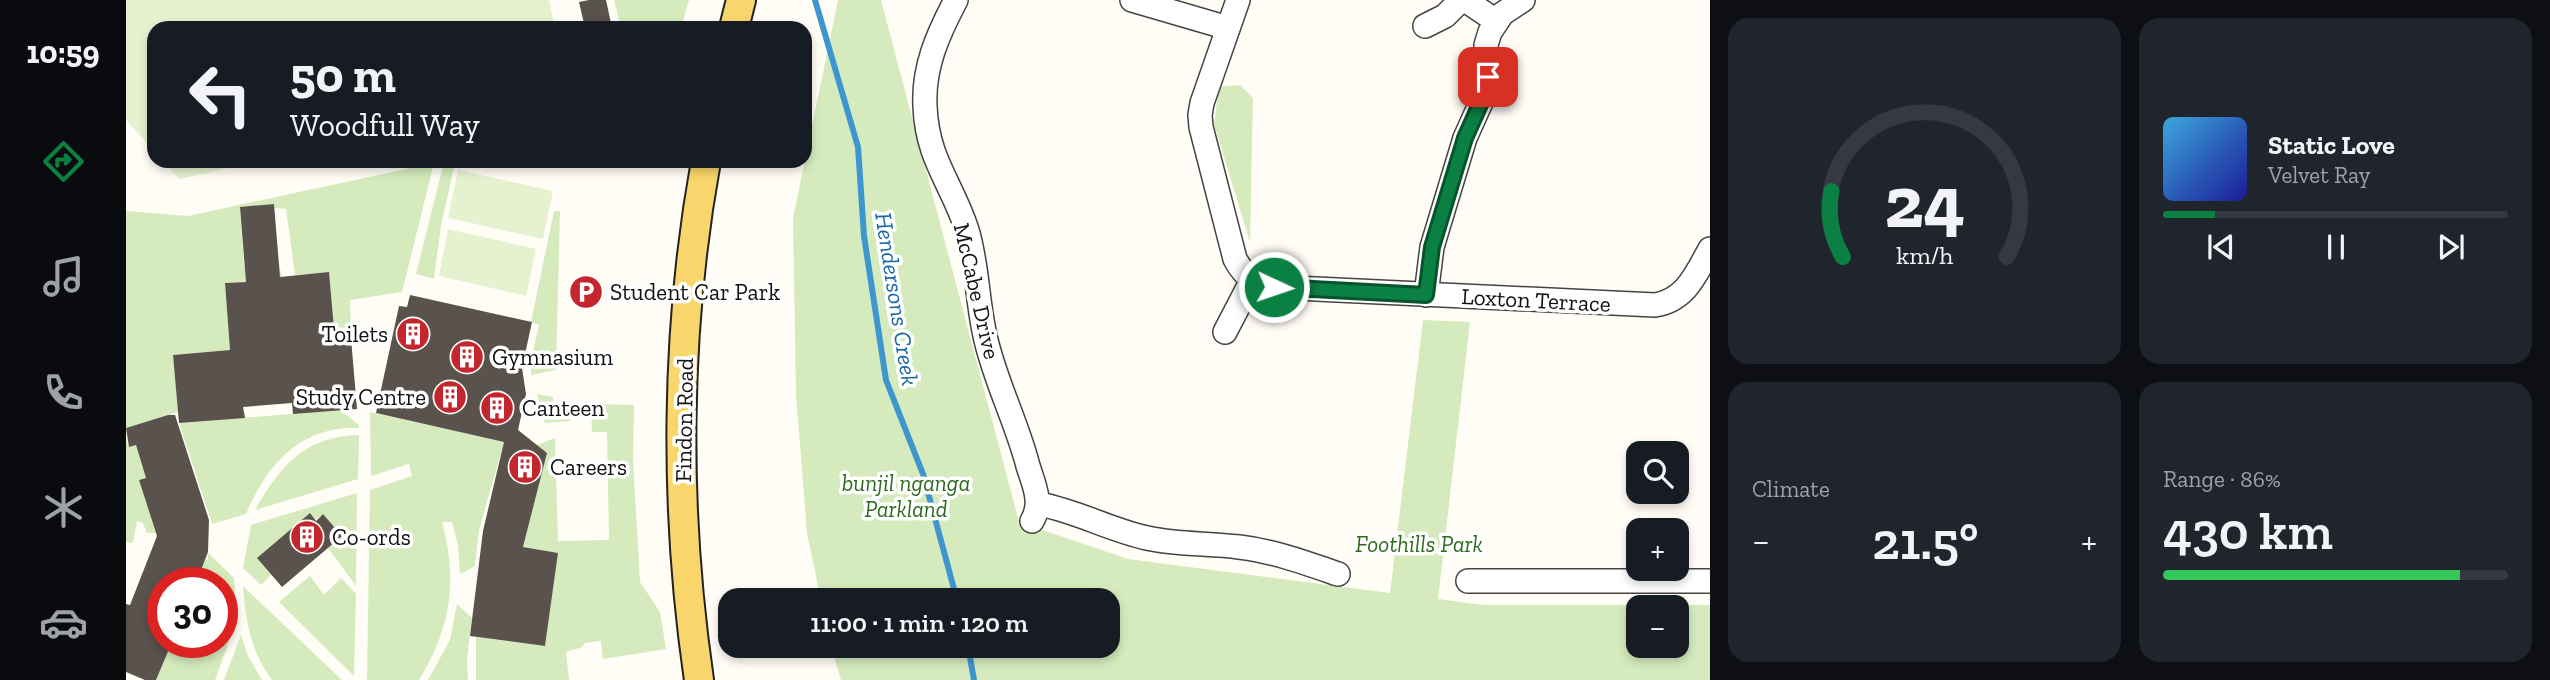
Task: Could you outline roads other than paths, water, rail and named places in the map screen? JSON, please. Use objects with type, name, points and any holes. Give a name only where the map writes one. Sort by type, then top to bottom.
[{"type":"main road","points":[[736,21],[741,0]]},
{"type":"main road","name":"Findon Road","points":[[699,680],[687,571],[682,424],[686,322],[705,168]]},
{"type":"street","name":"McCabe Drive","points":[[956,0],[935,42],[929,61],[925,103],[928,134],[936,164],[965,227],[972,251],[985,340],[1017,427],[1035,513],[1073,512],[1148,538],[1184,544],[1263,550],[1338,574]]},
{"type":"street","points":[[1132,0],[1228,28]]},
{"type":"street","points":[[1225,332],[1252,280],[1241,270],[1235,259],[1201,127],[1202,103],[1238,0]]},
{"type":"street","points":[[1425,26],[1445,16],[1463,0],[1496,22]]},
{"type":"street","points":[[1426,295],[1432,247],[1465,138],[1487,89],[1486,45],[1502,14],[1522,0]]},
{"type":"street","name":"Loxton Terrace","points":[[1252,280],[1274,287],[1663,304],[1683,294],[1710,249]]},
{"type":"street","points":[[1468,581],[1710,582]]},
{"type":"waterway","name":"Hendersons Creek","points":[[815,0],[858,147],[864,236],[886,380],[923,474],[954,588]]},
{"type":"waterway","name":"Hendersons Creek","points":[[970,658],[974,680]]},
{"type":"place","name":"Student Car Park","points":[[586,292]]},
{"type":"place","name":"Toilets","points":[[413,334]]},
{"type":"place","name":"Gymnasium","points":[[467,357]]},
{"type":"place","name":"Study Centre","points":[[450,397]]},
{"type":"place","name":"Canteen","points":[[497,408]]},
{"type":"place","name":"Careers","points":[[525,467]]},
{"type":"place","name":"Co-ords","points":[[307,537]]},
{"type":"park label","name":"bunjil nganga Parkland","points":[[906,496]]},
{"type":"park label","name":"Foothills Park","points":[[1419,544]]}]
